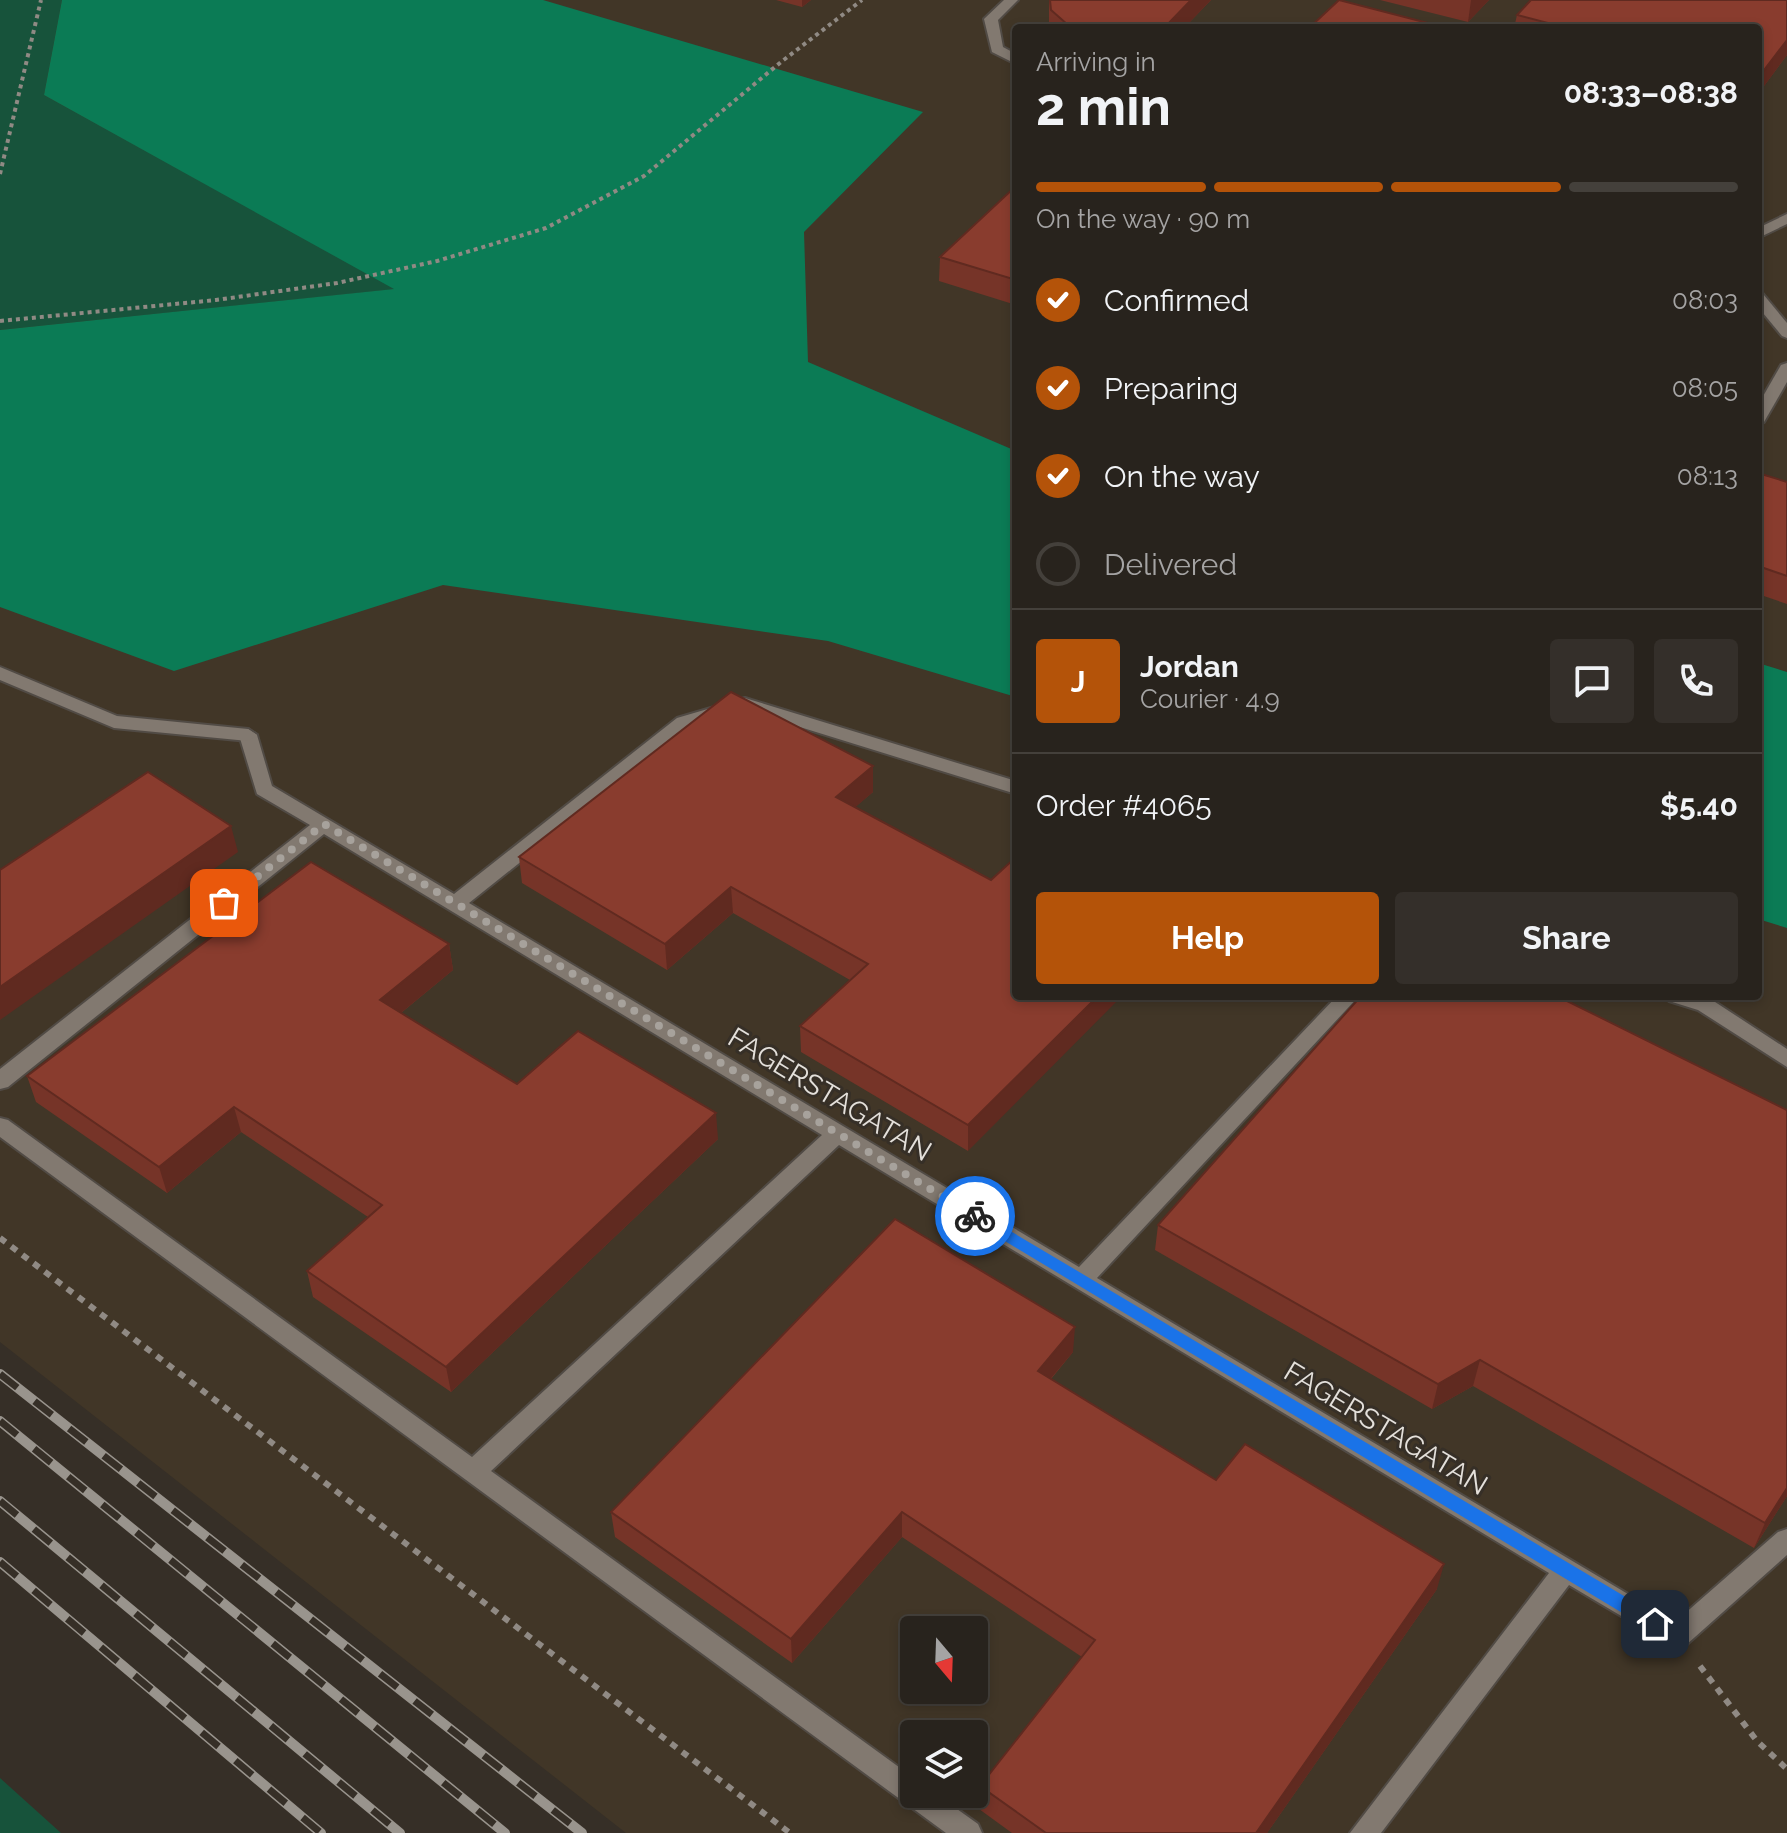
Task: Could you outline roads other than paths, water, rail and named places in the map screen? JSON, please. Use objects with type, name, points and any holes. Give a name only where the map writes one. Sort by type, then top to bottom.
[{"type":"street","points":[[1012,0],[991,19],[997,49],[1012,58]]},
{"type":"street","points":[[1762,232],[1787,218]]},
{"type":"street","points":[[1762,302],[1787,333]]},
{"type":"street","points":[[1762,412],[1787,368]]},
{"type":"street","name":"FAGERSTAGATAN","points":[[0,673],[114,722],[248,735],[264,789],[1677,1637],[1787,1540]]},
{"type":"street","points":[[455,903],[684,722],[745,704],[1012,787]]},
{"type":"street","points":[[0,1081],[324,824]]},
{"type":"street","points":[[1081,1280],[1345,1000]]},
{"type":"street","points":[[1689,1000],[1705,1005],[1787,1059]]},
{"type":"street","points":[[0,1126],[900,1784]]},
{"type":"street","points":[[473,1472],[838,1133]]},
{"type":"street","points":[[1364,1833],[1566,1570]]},
{"type":"street","points":[[933,1808],[968,1833]]},
{"type":"railway","points":[[0,1374],[582,1833]]},
{"type":"railway","points":[[0,1421],[505,1833]]},
{"type":"railway","points":[[0,1501],[400,1833]]},
{"type":"railway","points":[[0,1562],[321,1833]]}]
